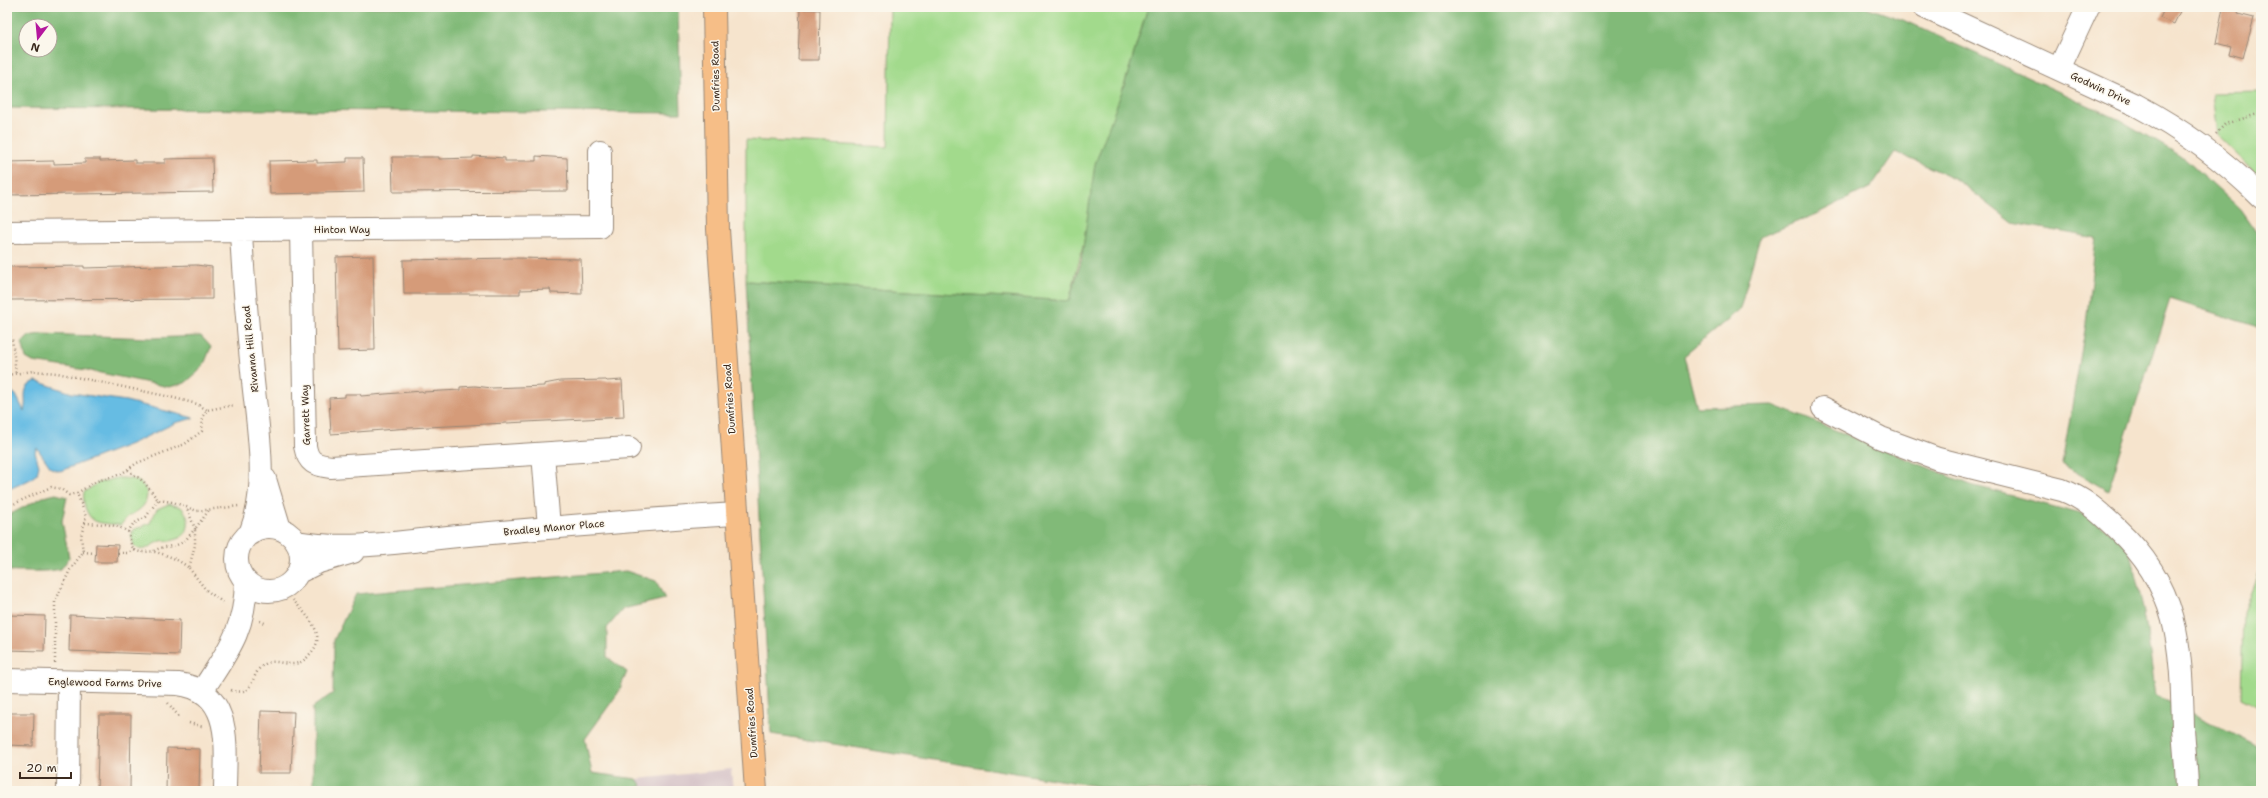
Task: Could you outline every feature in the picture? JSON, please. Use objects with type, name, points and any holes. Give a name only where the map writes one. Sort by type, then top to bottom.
[{"type":"main road","name":"Dumfries Road","points":[[714,7],[718,229],[756,791]]},
{"type":"street","name":"Godwin Drive","points":[[1924,7],[2149,111],[2206,147],[2234,170],[2261,197]]},
{"type":"street","points":[[2058,69],[2088,7]]},
{"type":"street","name":"Hinton Way","points":[[7,232],[600,228],[600,151]]},
{"type":"street","name":"Rivanna Hill Road","points":[[241,230],[244,289],[261,468],[257,511],[250,534]]},
{"type":"street","name":"Garrett Way","points":[[301,230],[305,446],[307,456],[313,463],[331,467],[629,448]]},
{"type":"street","points":[[1823,408],[1907,449],[1938,459],[2062,490],[2080,497],[2130,541],[2145,559],[2170,605],[2176,629],[2182,675],[2187,791]]},
{"type":"street","points":[[544,454],[549,527]]},
{"type":"street","name":"Rivanna Hill Road","points":[[261,468],[288,536]]},
{"type":"street","name":"Bradley Manor Place","points":[[299,572],[319,562],[371,546],[418,539],[549,527],[737,514]]},
{"type":"street","points":[[239,630],[284,595],[289,584],[299,572],[301,562],[288,536],[269,528],[259,529],[250,534],[240,546],[237,562],[240,572],[246,581],[259,590],[284,595]]},
{"type":"street","name":"Bradley Manor Place","points":[[288,536],[311,544],[371,546]]},
{"type":"street","points":[[202,692],[239,630],[245,605],[246,581]]},
{"type":"street","points":[[62,676],[68,791]]},
{"type":"street","name":"Englewood Farms Drive","points":[[7,680],[62,676],[189,685],[202,692],[216,706],[224,724],[225,791]]},
{"type":"path","points":[[2206,147],[2225,124],[2261,113]]},
{"type":"path","points":[[7,334],[12,338],[16,374]]},
{"type":"path","points":[[7,375],[42,370],[166,396],[197,404],[207,410],[234,405]]},
{"type":"path","points":[[7,507],[51,487],[61,489],[69,495],[77,494],[97,481],[128,470],[137,463],[178,447],[199,434],[203,427],[204,416],[207,410]]},
{"type":"path","points":[[128,470],[144,482],[158,500],[173,502],[187,508],[197,510],[244,506]]},
{"type":"path","points":[[62,676],[55,602],[70,570],[83,552],[81,536],[85,523],[85,511],[77,494]]},
{"type":"path","points":[[158,500],[146,517],[133,524],[128,532],[134,550],[141,553],[154,551],[184,541],[209,510]]},
{"type":"path","points":[[187,508],[195,529],[195,545],[189,568]]},
{"type":"path","points":[[85,523],[114,526],[128,532]]},
{"type":"path","points":[[118,553],[127,553],[134,550]]},
{"type":"path","points":[[154,551],[171,556],[189,568],[206,590],[227,605]]},
{"type":"path","points":[[83,552],[95,553]]},
{"type":"path","points":[[231,690],[238,692],[244,691],[250,687],[256,672],[265,663],[279,661],[292,664],[307,658],[313,651],[317,634],[313,623],[284,595]]},
{"type":"shaded area","points":[[731,769],[733,791],[528,791]]},
{"type":"green space","points":[[7,7],[678,7],[681,113],[7,108]]},
{"type":"green space","points":[[890,7],[1148,7],[1125,83],[1069,301],[746,281],[746,140],[888,147]]},
{"type":"green space","points":[[1148,7],[1866,7],[1903,20],[2120,120],[2186,159],[2240,209],[2261,239],[2261,328],[2170,299],[2108,491],[2062,464],[2086,324],[2096,238],[2013,223],[1956,179],[1895,152],[1871,187],[1816,214],[1760,237],[1740,309],[1684,356],[1697,407],[1773,405],[1971,485],[2085,515],[2128,544],[2144,612],[2156,695],[2260,748],[2261,791],[1128,791],[771,734],[746,281],[1069,301],[1081,262],[1095,164],[1125,83]]},
{"type":"green space","points":[[2261,92],[2261,178],[2217,135],[2212,93]]},
{"type":"green space","points":[[41,334],[152,338],[201,336],[211,347],[205,362],[198,372],[185,383],[169,387],[86,370],[33,362],[26,358],[22,342],[28,336]]},
{"type":"green space","points":[[117,478],[127,478],[139,482],[145,488],[147,493],[146,502],[142,508],[128,517],[120,525],[95,521],[89,516],[85,508],[84,492],[98,483]]},
{"type":"green space","points":[[56,494],[67,497],[62,521],[69,558],[61,569],[41,571],[7,571],[7,516],[43,497]]},
{"type":"green space","points":[[169,504],[181,507],[185,511],[188,526],[184,535],[172,541],[160,541],[144,549],[134,546],[131,535],[133,530],[150,523],[157,509]]},
{"type":"green space","points":[[2261,565],[2261,708],[2241,698],[2243,612]]},
{"type":"green space","points":[[626,571],[656,581],[665,599],[623,609],[607,628],[607,657],[627,672],[618,693],[585,739],[592,773],[637,779],[642,786],[631,791],[313,791],[313,707],[333,693],[334,640],[356,594]]},
{"type":"water","points":[[36,381],[72,393],[126,401],[194,418],[175,423],[131,444],[60,471],[51,468],[37,448],[35,452],[39,466],[37,474],[29,480],[7,490],[7,388],[16,395],[24,411],[26,390]]},
{"type":"building","points":[[2165,7],[2182,7],[2174,24],[2160,18]]},
{"type":"building","points":[[2223,7],[2240,7],[2238,14],[2254,18],[2243,58],[2229,54],[2231,47],[2216,43]]},
{"type":"building","points":[[800,9],[820,10],[819,60],[798,60]]},
{"type":"building","points":[[473,156],[505,158],[505,161],[536,161],[536,156],[567,158],[568,191],[393,192],[392,157],[439,157],[439,159],[473,158]]},
{"type":"building","points":[[212,158],[213,192],[8,195],[7,162],[54,161],[54,164],[85,163],[85,159],[100,159],[100,161],[135,160],[135,163],[165,163],[165,159]]},
{"type":"building","points":[[347,158],[363,158],[364,192],[270,194],[269,161],[317,160],[317,163],[347,162]]},
{"type":"building","points":[[373,256],[375,350],[338,351],[336,257]]},
{"type":"building","points":[[512,258],[581,259],[582,294],[551,293],[550,289],[520,290],[520,294],[404,294],[403,260]]},
{"type":"building","points":[[196,265],[212,267],[212,299],[8,300],[7,267],[84,266],[84,268]]},
{"type":"building","points":[[622,380],[624,417],[409,428],[331,434],[329,398],[345,397],[345,394],[360,394],[361,396],[422,391],[460,390],[460,387],[475,386],[492,388],[544,386],[544,384],[560,381]]},
{"type":"building","points":[[96,544],[118,545],[117,562],[95,562]]},
{"type":"building","points":[[7,615],[45,616],[44,651],[7,650]]},
{"type":"building","points":[[70,615],[180,620],[179,655],[69,651]]},
{"type":"building","points":[[261,711],[294,712],[291,773],[259,773]]},
{"type":"building","points":[[7,713],[34,713],[33,746],[7,745]]},
{"type":"building","points":[[99,715],[131,715],[130,791],[97,791]]},
{"type":"building","points":[[167,748],[200,749],[199,791],[166,791]]}]
